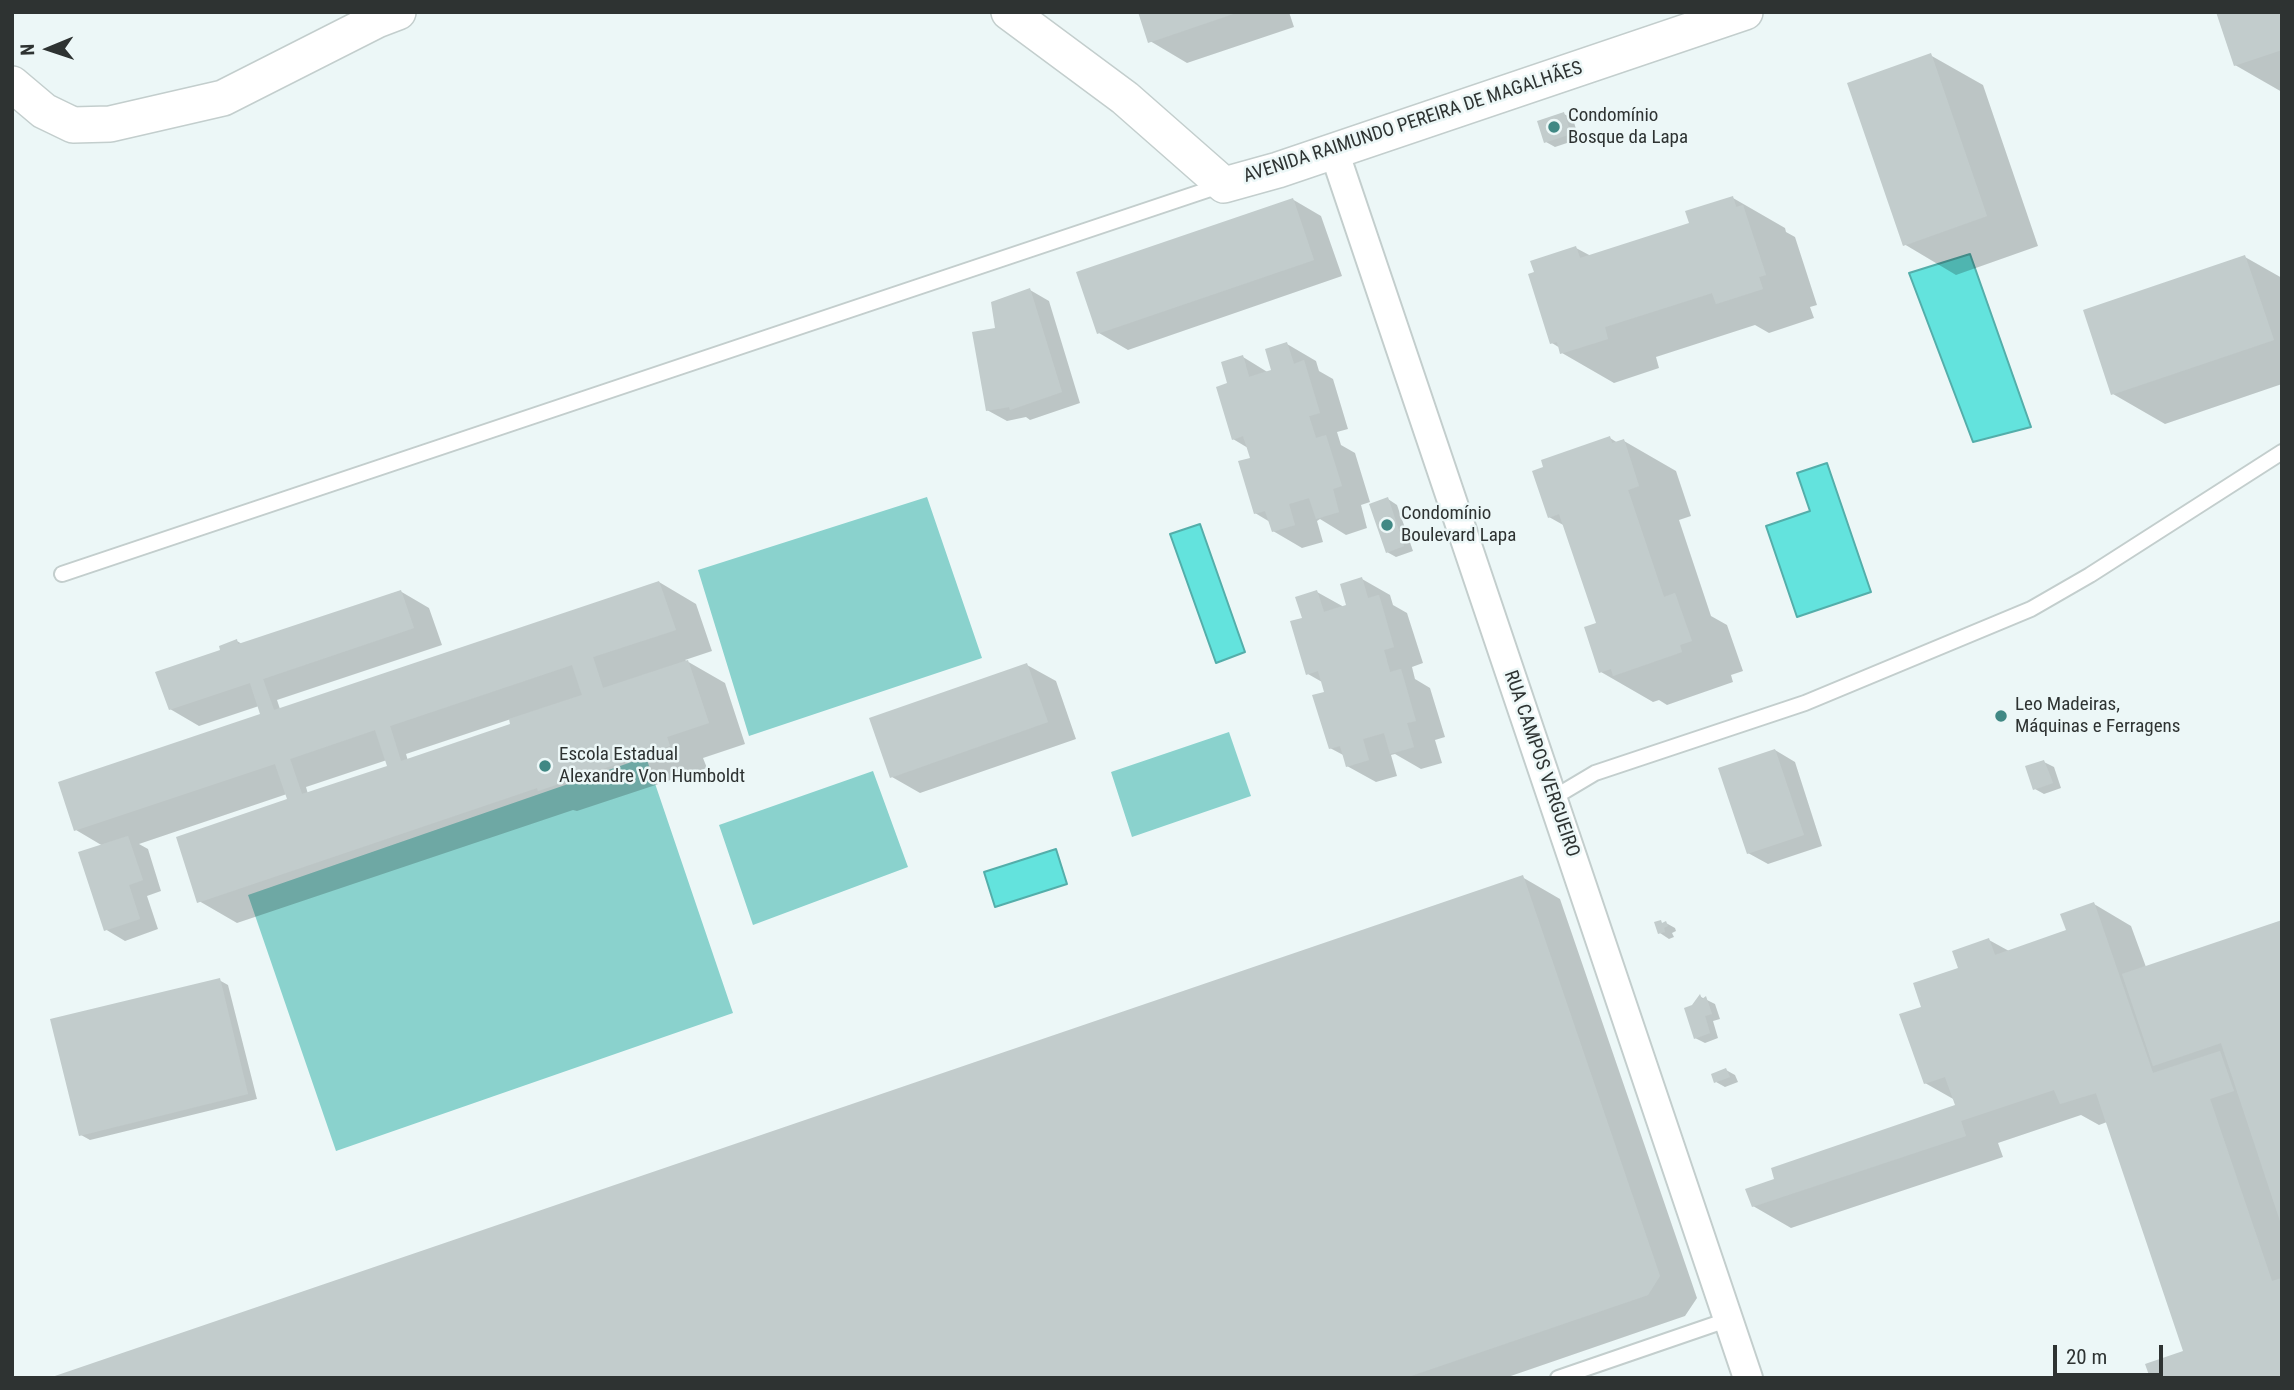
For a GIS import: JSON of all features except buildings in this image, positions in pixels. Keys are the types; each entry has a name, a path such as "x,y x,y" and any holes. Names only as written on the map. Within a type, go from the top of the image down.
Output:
{"street":[{"path":"12,84 44,111 73,125 110,124 223,98 398,12"},
{"name":"AVENIDA RAIMUNDO PEREIRA DE MAGALHÃES","path":"1009,12 1125,98 1224,185 1278,170 1745,12"},
{"name":"RUA CAMPOS VERGUEIRO","path":"1334,151 1748,1378"}],"lane":[{"path":"62,575 1224,185"},
{"path":"1553,798 1595,773 1805,703 2031,609 2090,575 2282,452"},
{"path":"1558,1378 1727,1320"}],"shaded area":[{"path":"1970,254 2031,427 1973,442 1909,273"},
{"path":"1827,463 1871,592 1797,617 1766,526 1810,511 1797,473"},
{"path":"927,497 982,658 749,736 698,570"},
{"path":"1200,524 1245,652 1216,663 1170,534"},
{"path":"1229,732 1251,796 1132,837 1111,772"},
{"path":"646,757 733,1013 336,1151 248,895"},
{"path":"873,771 908,867 753,925 719,825"},
{"path":"1056,849 1067,884 995,907 984,872"}],"place":[{"name":"Condomínio Bosque da Lapa","path":"1554,127"},
{"name":"Condomínio Boulevard Lapa","path":"1387,525"},
{"name":"Leo Madeiras, Máquinas e Ferragens","path":"2001,716"},
{"name":"Escola Estadual Alexandre Von Humboldt","path":"545,766"}]}
